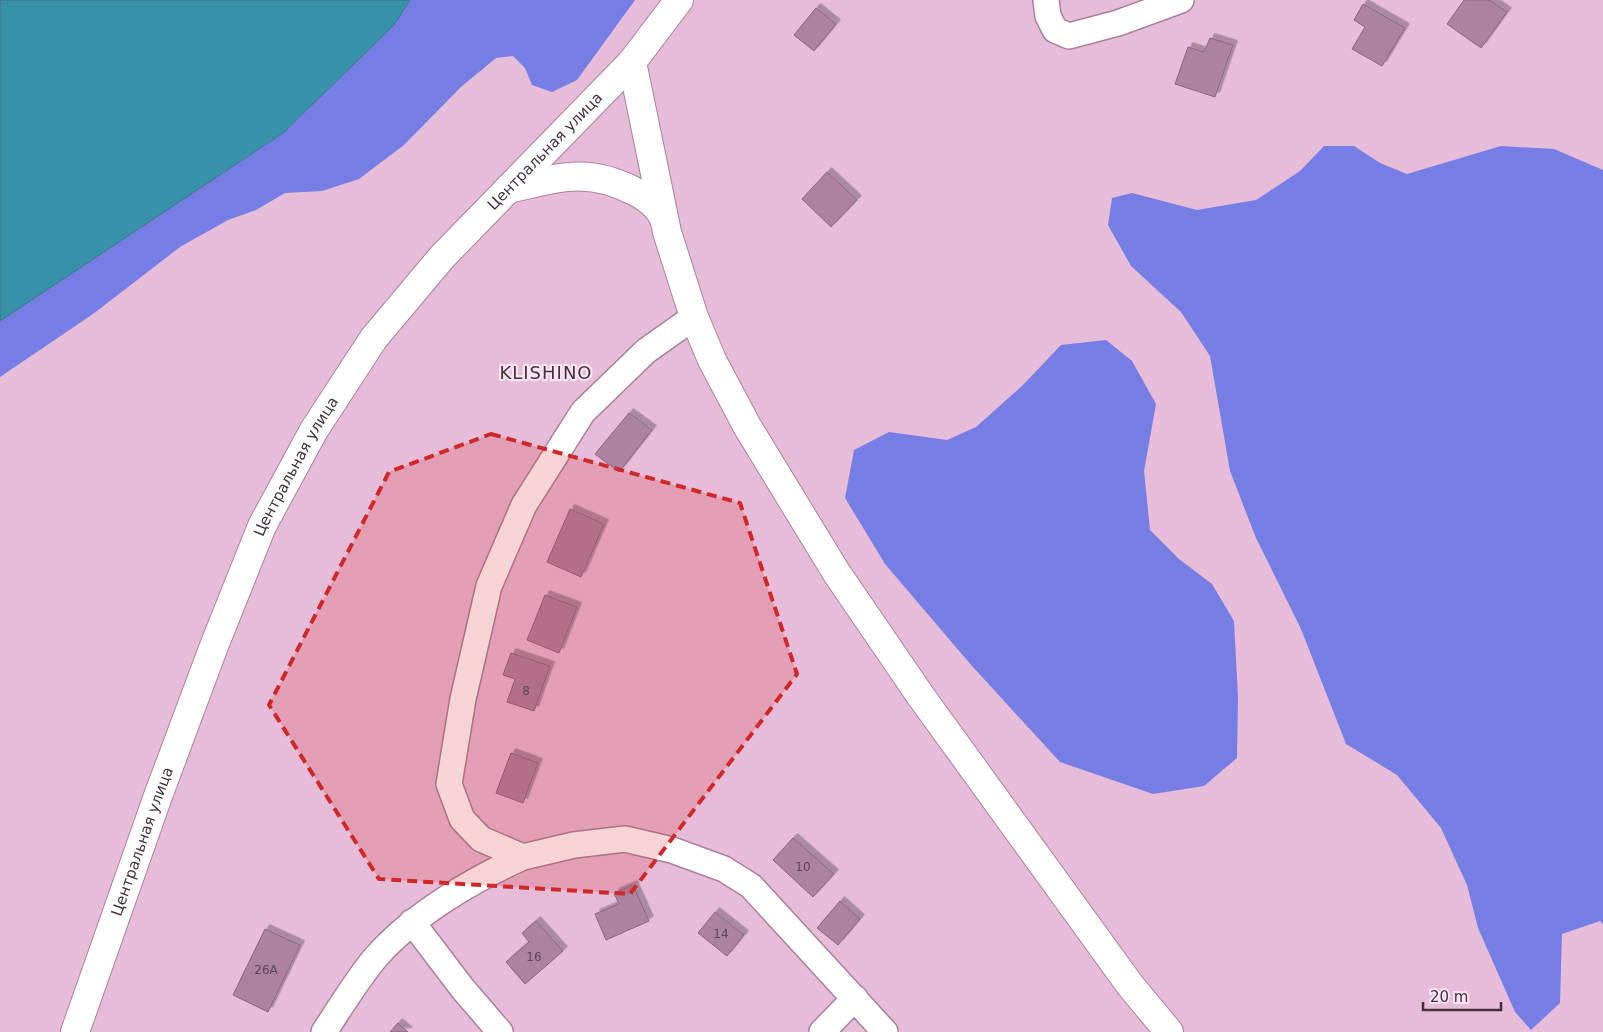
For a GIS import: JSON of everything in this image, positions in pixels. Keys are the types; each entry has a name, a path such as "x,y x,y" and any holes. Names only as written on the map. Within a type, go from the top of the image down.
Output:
{"main road":[{"name":"Центральная улица","path":"75,1032 161,787 214,646 262,526 314,430 374,338 442,257 632,62 679,0"},
{"path":"632,62 667,232"},
{"path":"508,190 564,177 589,176 618,183 642,196 662,212 694,318 712,360 747,426 836,572 920,695 1130,985 1169,1032"}],"street":[{"path":"1046,0 1048,16 1055,30 1069,36 1118,23 1181,0"},
{"path":"523,857 481,839 462,819 449,784 463,699 489,586 524,505 583,412 646,351 694,318"},
{"path":"324,1032 376,957 412,922 488,872 523,857 574,845 625,839 672,850 724,869 751,886 884,1032"},
{"path":"412,922 463,989 500,1032"},
{"path":"822,1032 855,998"}],"highlighted area":[{"path":"491,434 740,503 797,674 630,894 379,879 269,705 389,472"}],"shaded area":[{"path":"0,0 410,0 394,25 283,133 0,321"},
{"path":"410,0 635,0 577,80 552,92 532,85 525,68 513,56 496,58 461,87 404,145 359,179 322,191 285,193 256,210 228,220 180,247 93,314 0,377 0,321 283,133 394,25"},
{"path":"1324,146 1354,146 1380,163 1407,174 1501,146 1554,149 1603,170 1603,924 1600,921 1562,934 1560,1003 1531,1030 1515,1012 1478,928 1467,885 1441,828 1397,775 1346,744 1301,629 1256,538 1230,471 1210,356 1181,312 1131,266 1108,225 1112,198 1132,193 1197,210 1256,200 1300,171"},
{"path":"1106,340 1132,361 1156,404 1144,471 1150,530 1179,559 1212,584 1234,621 1238,697 1237,758 1204,786 1153,794 1060,762 972,666 885,564 845,498 854,450 889,432 947,440 976,427 1022,386 1061,345"}],"building":[{"path":"1464,0 1489,0 1507,12 1481,48 1447,24"},
{"path":"1363,4 1405,28 1382,66 1352,49 1365,27 1354,20"},
{"path":"816,8 836,24 814,51 794,35"},
{"path":"1210,38 1233,45 1215,97 1175,84 1188,47 1204,52"},
{"path":"827,172 857,200 831,227 802,199"},
{"path":"629,413 652,430 619,472 595,454"},
{"path":"570,509 604,524 581,577 547,562"},
{"path":"545,595 577,607 559,653 527,640"},
{"path":"511,653 550,666 534,711 507,702 515,679 503,675"},
{"path":"511,753 538,763 523,803 496,793"},
{"path":"793,838 834,874 813,897 773,860"},
{"path":"633,885 649,921 606,940 595,914 619,904 614,893"},
{"path":"840,901 860,919 838,945 817,928"},
{"path":"715,912 744,935 727,956 698,933"},
{"path":"536,921 563,951 525,984 506,962 529,942 522,933"},
{"path":"265,929 300,945 268,1012 233,995"},
{"path":"398,1023 408,1032 390,1032"}],"district":[{"name":"KLISHINO","path":"546,372"}]}
